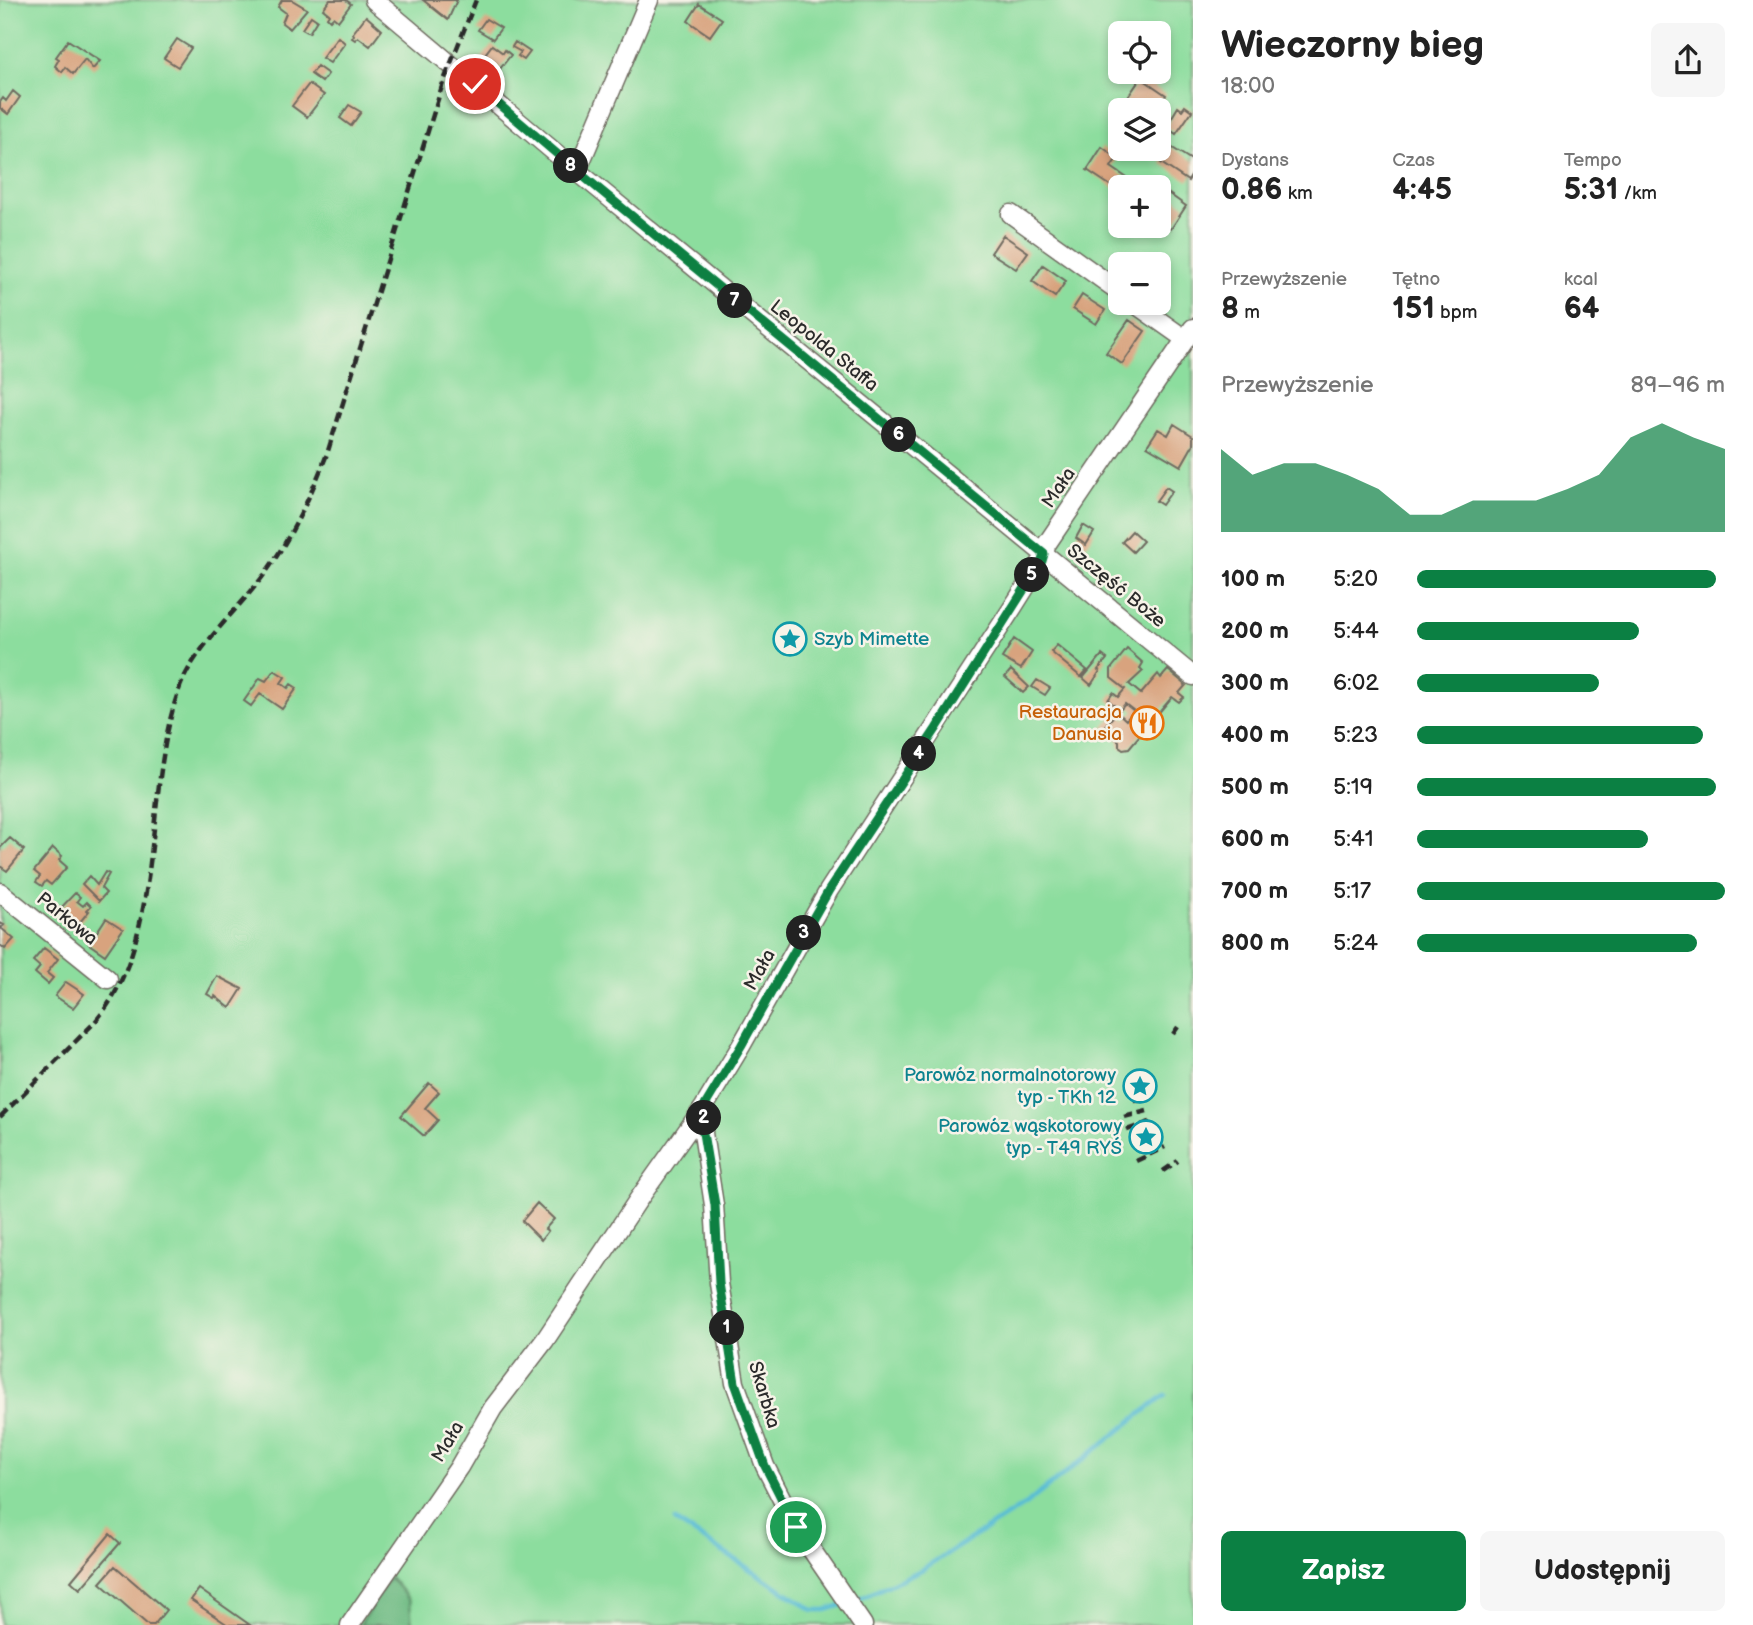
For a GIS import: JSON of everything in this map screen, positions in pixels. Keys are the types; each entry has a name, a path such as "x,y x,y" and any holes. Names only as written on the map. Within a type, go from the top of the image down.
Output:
{"street":[{"name":"Leopolda Staffa","path":"374,0 577,171 1044,554"},
{"path":"577,171 649,0"},
{"path":"1011,214 1108,283"},
{"path":"1158,315 1191,331"},
{"name":"Mała","path":"350,1625 458,1467 493,1408 545,1340 704,1107 829,890 1042,561 1046,545 1191,331"},
{"name":"Szczęść Boże","path":"1044,554 1193,677"},
{"name":"Parkowa","path":"0,892 108,979"},
{"name":"Skarbka","path":"704,1107 703,1133 715,1205 719,1283 735,1383 765,1466 796,1527 863,1625"}],"green space":[{"path":"0,0 1193,0 1193,1625 0,1625"},
{"path":"390,1577 410,1601 412,1625 360,1625"}],"building":[{"path":"282,0 292,0 307,9 290,29 282,23 286,13 278,7"},
{"path":"330,0 346,0 351,4 338,21 333,17 330,20 327,17 329,14 323,9"},
{"path":"423,0 457,0 448,20"},
{"path":"699,4 722,19 710,36 688,21"},
{"path":"311,16 317,20 309,33 302,29"},
{"path":"366,16 382,30 370,46 358,37 355,40 352,38"},
{"path":"486,19 501,28 493,39 478,30"},
{"path":"338,37 345,43 330,63 322,58"},
{"path":"177,39 191,48 178,67 164,58"},
{"path":"68,40 100,61 93,69 85,59 73,74 65,67 62,72 55,66 59,59 56,57"},
{"path":"515,42 530,52 524,60 518,56 521,52 512,47"},
{"path":"492,45 511,55 495,75 479,62"},
{"path":"317,66 328,74 322,82 311,74"},
{"path":"309,84 324,95 307,117 292,106"},
{"path":"1137,84 1150,84 1166,95 1164,98 1127,98"},
{"path":"13,91 20,97 8,114 0,108 0,102 3,98 6,101"},
{"path":"349,105 361,112 351,126 340,118"},
{"path":"1185,106 1192,111 1176,134 1171,130 1171,119 1178,107 1182,110"},
{"path":"1102,147 1108,151 1108,161 1115,161 1111,167 1123,175 1108,175 1108,184 1087,170"},
{"path":"1171,147 1193,161 1193,173 1188,181 1161,163 1171,161"},
{"path":"1171,195 1186,206 1171,229"},
{"path":"1003,235 1028,252 1016,269 991,253"},
{"path":"1043,265 1066,281 1055,297 1032,281"},
{"path":"1082,295 1105,310 1096,324 1073,309"},
{"path":"1129,320 1145,331 1122,364 1106,353"},
{"path":"1174,424 1193,436 1193,445 1181,466 1147,446 1158,429 1168,435"},
{"path":"1166,487 1172,491 1162,505 1156,501"},
{"path":"1083,525 1094,532 1086,545 1076,538"},
{"path":"1132,531 1143,541 1133,552 1122,542"},
{"path":"1014,639 1032,652 1021,669 1002,658"},
{"path":"1057,645 1087,670 1081,677 1051,652"},
{"path":"1127,649 1143,663 1140,668 1143,671 1129,684 1141,694 1158,674 1161,678 1168,670 1186,685 1179,693 1184,697 1179,702 1172,697 1129,748 1123,749 1119,746 1119,741 1103,728 1117,712 1126,720 1134,711 1125,704 1120,710 1108,700 1113,693 1118,697 1125,689 1111,678 1111,669"},
{"path":"1102,655 1107,659 1091,685 1083,678"},
{"path":"274,670 285,677 281,683 288,688 291,684 297,688 282,709 260,694 251,706 244,701 260,678 266,681"},
{"path":"1011,670 1029,687 1023,693 1005,677"},
{"path":"1037,680 1050,688 1045,695 1032,687"},
{"path":"10,838 24,850 7,871 0,866 0,848"},
{"path":"53,848 62,856 59,860 67,867 51,885 46,881 42,886 36,882 40,876 34,871"},
{"path":"105,872 109,874 101,888 106,893 99,901 82,884 89,876 97,885"},
{"path":"75,893 80,897 77,901 83,906 87,902 91,906 75,928 57,912"},
{"path":"106,918 123,929 105,955 89,944"},
{"path":"0,923 4,925 1,928 14,939 5,949 0,945"},
{"path":"44,948 58,959 47,973 53,978 48,984 35,973 40,967 33,961"},
{"path":"217,976 242,989 230,1008 215,996 214,998 207,994"},
{"path":"66,982 84,994 73,1008 55,996"},
{"path":"429,1083 439,1092 425,1108 438,1120 424,1136 401,1116"},
{"path":"537,1203 554,1219 545,1229 548,1231 541,1240 522,1221"},
{"path":"110,1534 120,1543 80,1589 71,1581"},
{"path":"115,1566 166,1610 154,1625 148,1625 100,1583"},
{"path":"199,1589 250,1625 228,1625 191,1600"}],"waterway":[{"path":"859,1599 921,1570 1026,1504 1165,1395"},
{"path":"675,1521 813,1610 826,1610 842,1605"}],"railway":[{"path":"0,1117 93,1024 116,990 132,951 143,908 168,727 180,687 197,657 275,558 293,530 314,485 327,454 443,83 476,0"},
{"path":"1173,1034 1178,1027"},
{"path":"1139,1072 1152,1073"},
{"path":"1126,1086 1147,1086"},
{"path":"1134,1101 1145,1100"},
{"path":"1124,1117 1147,1111"},
{"path":"1127,1130 1150,1122"},
{"path":"1139,1140 1154,1133"},
{"path":"1136,1161 1165,1147"},
{"path":"1163,1171 1178,1161"}],"place":[{"name":"Szyb Mimette","path":"790,639"},
{"name":"Restauracja Danusia","path":"1147,723"},
{"name":"Parowóz normalnotorowy typ - TKh 12","path":"1140,1086"},
{"name":"Parowóz wąskotorowy typ - T49 RYŚ","path":"1146,1137"}],"route":[{"path":"475,84 577,171 1044,554 962,688 853,850 704,1107 703,1133 715,1205 719,1283 735,1383 765,1466 796,1527"}]}
